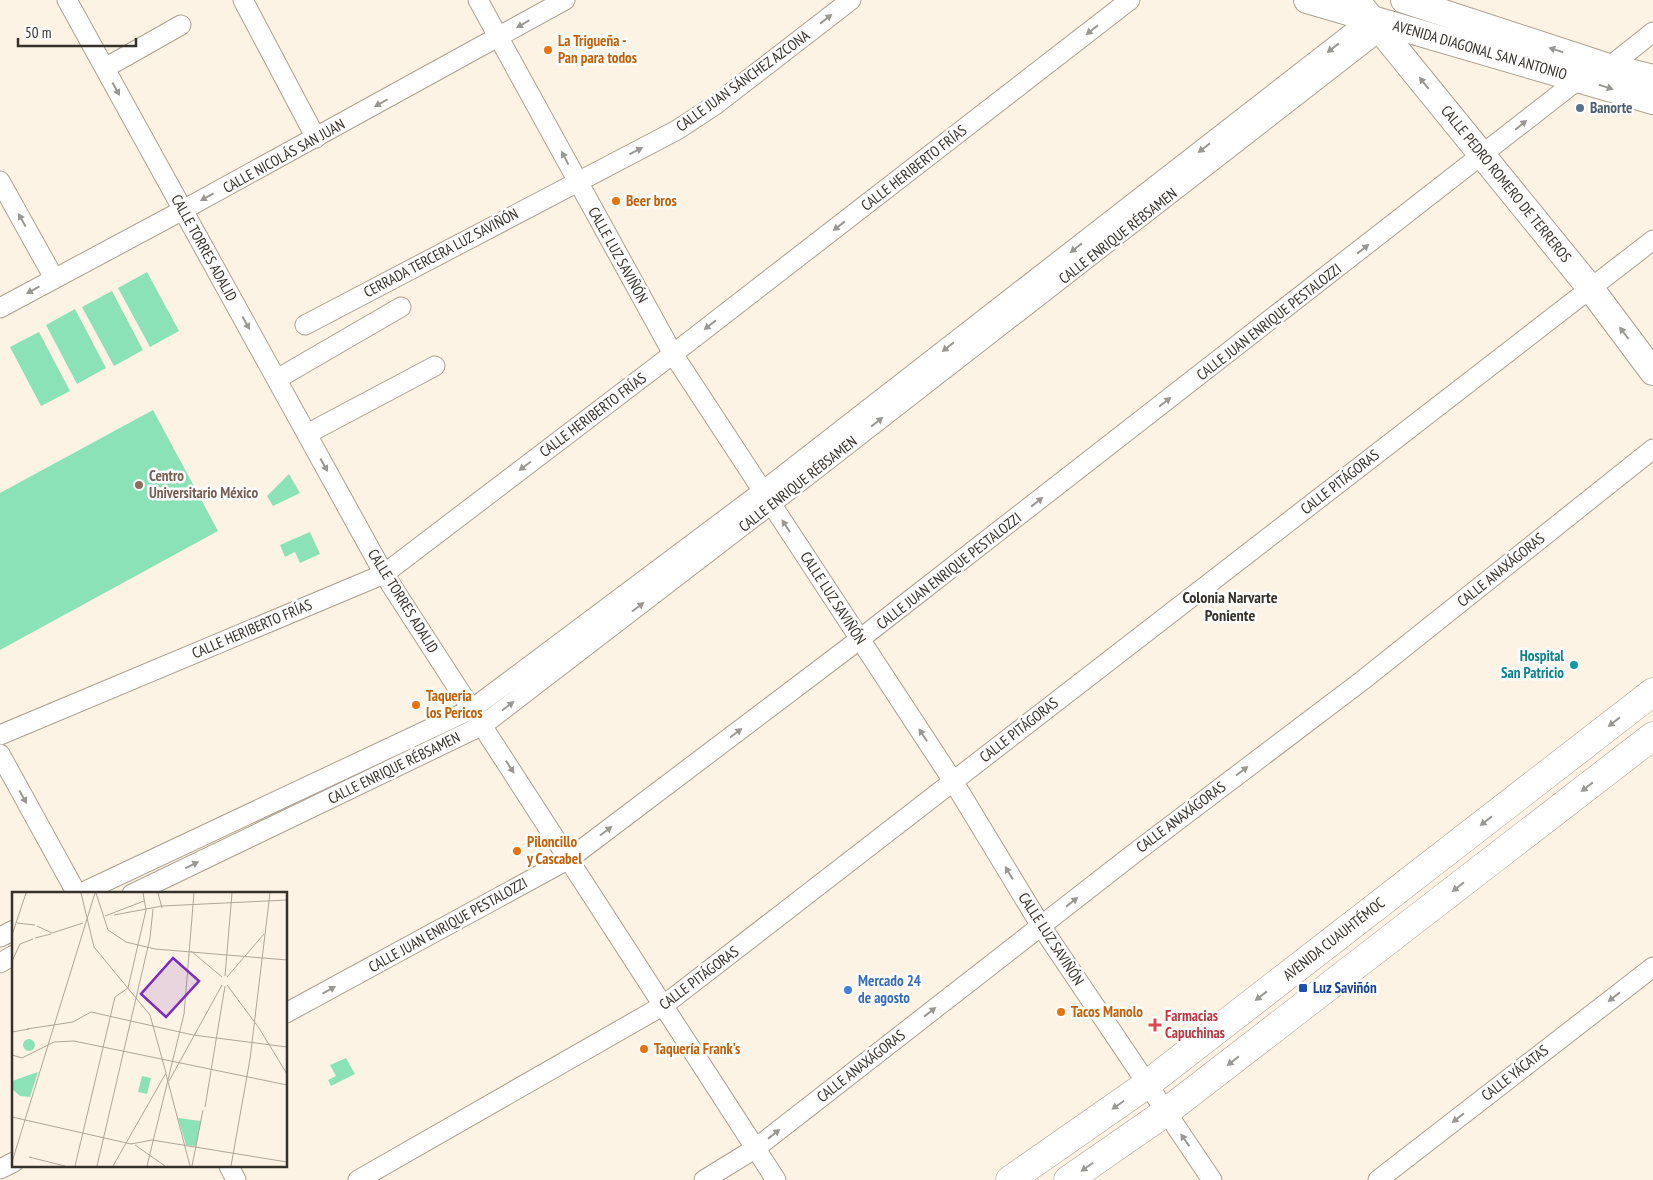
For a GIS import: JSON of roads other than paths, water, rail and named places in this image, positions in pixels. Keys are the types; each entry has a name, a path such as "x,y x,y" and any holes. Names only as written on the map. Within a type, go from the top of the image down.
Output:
{"main road":[{"name":"AVENIDA CUAUHTÉMOC","path":"1010,1180 1146,1085 1653,692"},
{"path":"1068,1180 1166,1112 1653,736"}],"street":[{"name":"CALLE TORRES ADALID","path":"67,0 384,574 776,1180"},
{"path":"243,0 316,138"},
{"name":"CALLE LUZ SAVIÑÓN","path":"478,0 673,354 953,781 1041,926 1146,1085 1212,1180"},
{"name":"CALLE NICOLÁS SAN JUAN","path":"0,308 316,138 565,0"},
{"name":"CALLE JUAN SÁNCHEZ AZCONA","path":"577,181 692,120 851,0"},
{"name":"CALLE HERIBERTO FRÍAS","path":"0,735 384,574 673,354 1130,0"},
{"name":"AVENIDA DIAGONAL SAN ANTONIO","path":"1307,0 1653,101"},
{"name":"AVENIDA DIAGONAL SAN ANTONIO","path":"1411,1 1609,67 1653,78"},
{"name":"CALLE ENRIQUE RÉBSAMEN","path":"136,892 483,725 1374,18 1411,1"},
{"name":"CALLE PEDRO ROMERO DE TERREROS","path":"1374,18 1591,289 1653,372"},
{"path":"105,68 181,25"},
{"path":"1609,67 1653,32"},
{"name":"CALLE JUAN ENRIQUE PESTALOZZI","path":"288,1012 569,859 860,640 1483,156 1579,79"},
{"path":"0,181 54,278"},
{"name":"CERRADA TERCERA LUZ SAVIÑÓN","path":"305,325 577,181"},
{"name":"CALLE PITÁGORAS","path":"358,1180 664,1005 1653,240"},
{"path":"277,379 401,307"},
{"path":"307,434 434,366"},
{"name":"CALLE ANAXÁGORAS","path":"704,1180 756,1148 1041,926 1363,680 1653,449"},
{"name":"CALLE ENRIQUE RÉBSAMEN","path":"82,892 472,709 767,498"},
{"path":"0,754 77,892"},
{"path":"276,801 286,820"},
{"path":"160,855 170,876"},
{"path":"0,937 12,931"},
{"path":"0,963 12,956"},
{"name":"CALLE YÁCATAS","path":"1378,1180 1653,967"},
{"path":"0,1169 12,1163"},
{"path":"230,1168 236,1180"}],"place":[{"name":"La Trigueña - Pan para todos","path":"548,50"},
{"name":"Banorte","path":"1580,108"},
{"name":"Beer bros","path":"616,201"},
{"name":"Centro Universitario México","path":"139,485"},
{"name":"Hospital San Patricio","path":"1574,665"},
{"name":"Taqueria los Pericos","path":"416,705"},
{"name":"Piloncillo y Cascabel","path":"517,851"},
{"name":"Luz Saviñón","path":"1303,988"},
{"name":"Mercado 24 de agosto","path":"848,990"},
{"name":"Tacos Manolo","path":"1061,1012"},
{"name":"Farmacias Capuchinas","path":"1155,1025"},
{"name":"Taquería Frank's","path":"644,1049"}],"district":[{"name":"Colonia Narvarte Poniente","path":"1230,606"}]}
